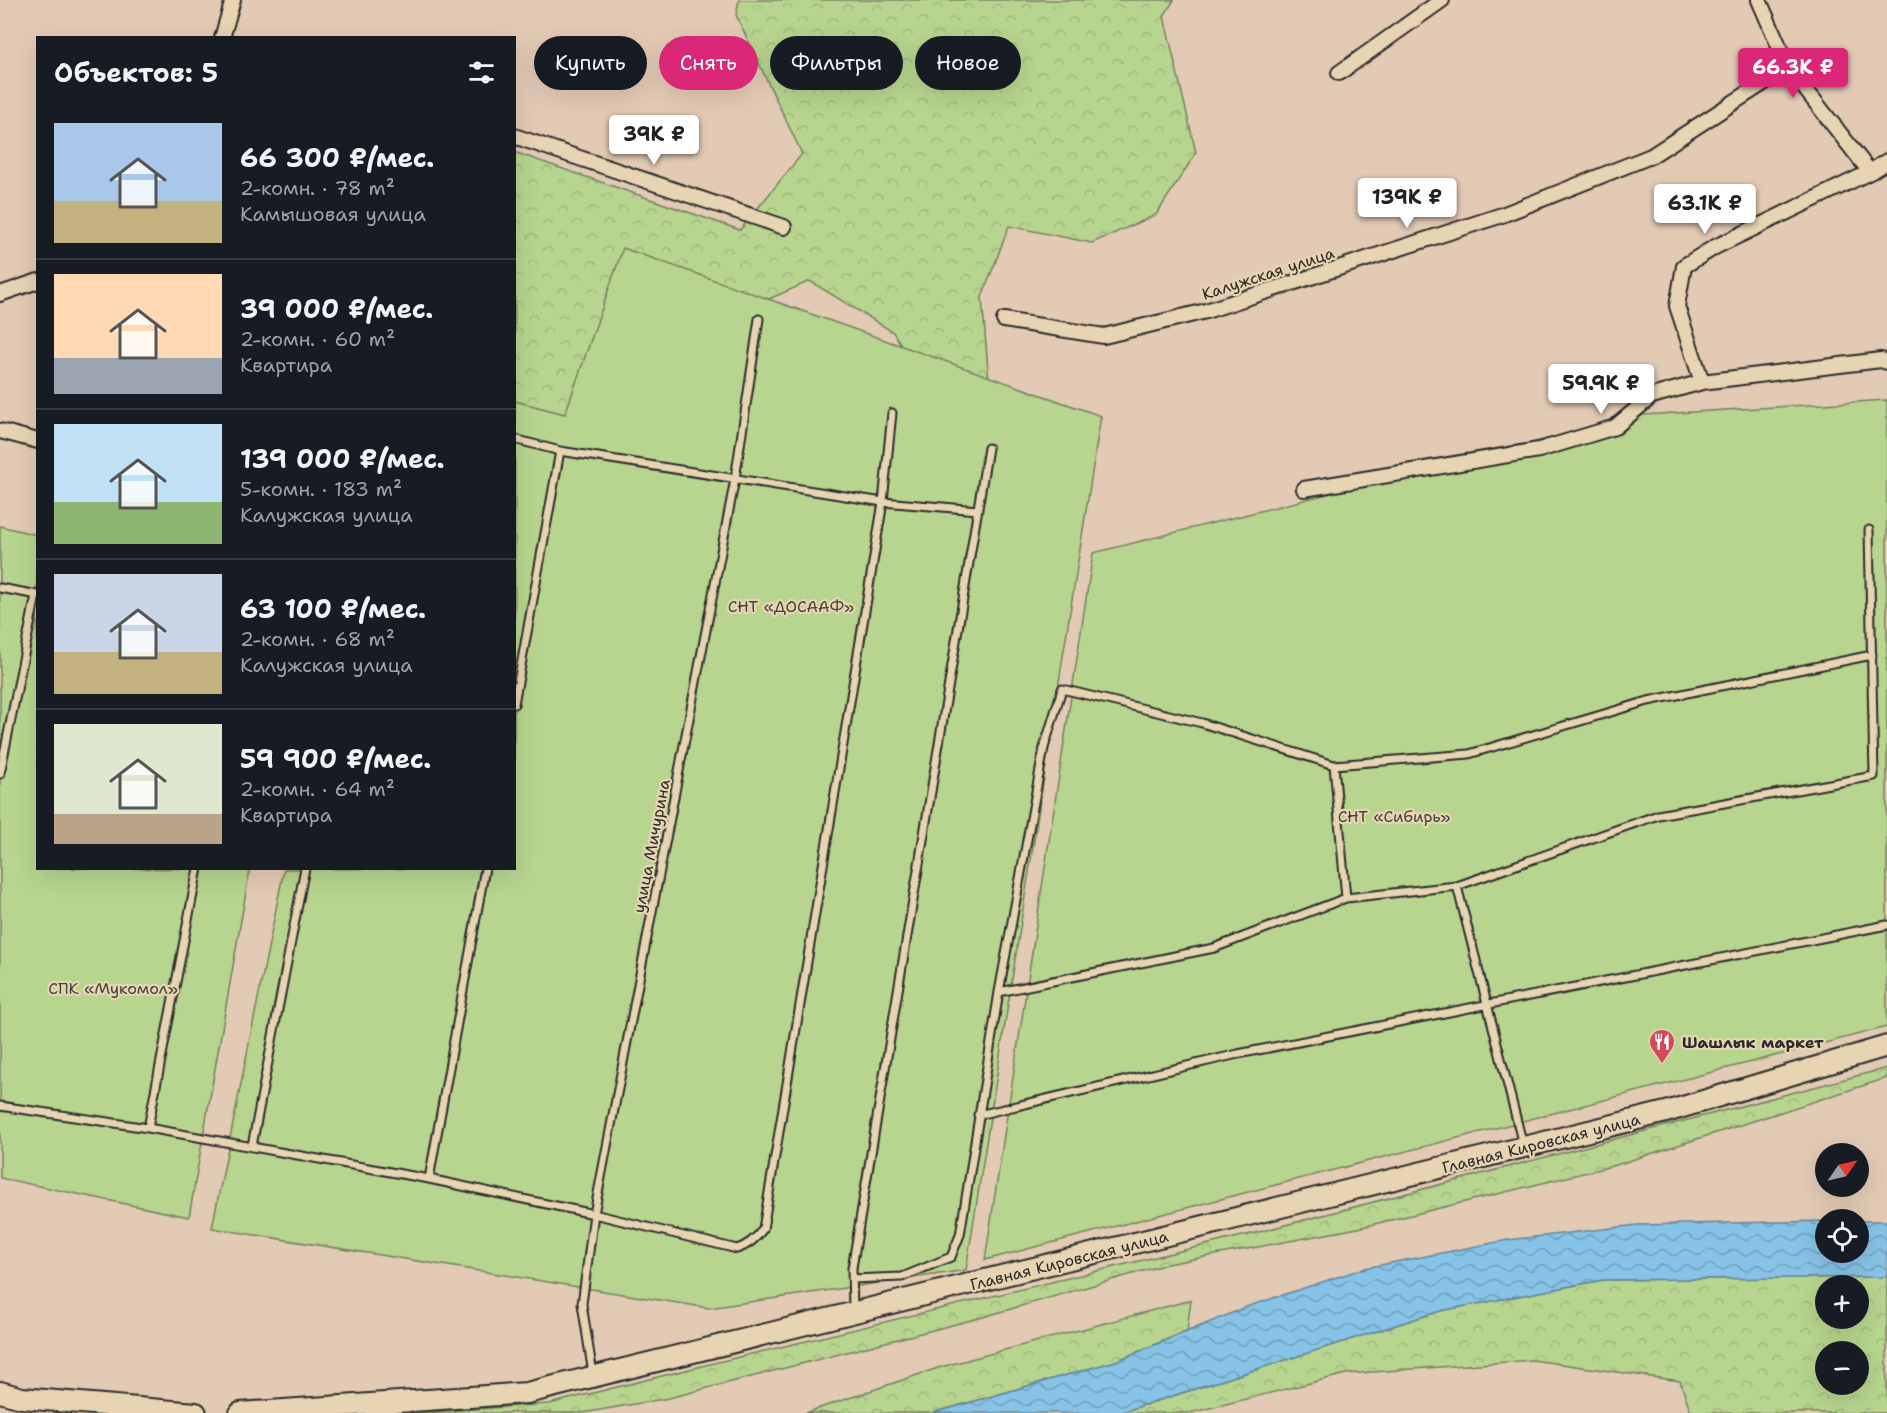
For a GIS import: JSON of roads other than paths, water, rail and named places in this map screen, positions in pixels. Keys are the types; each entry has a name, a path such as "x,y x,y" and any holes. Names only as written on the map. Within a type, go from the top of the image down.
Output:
{"main road":[{"name":"Главная Кировская улица","path":"240,1413 527,1393 1666,1112 1887,1046"},
{"path":"0,1392 22,1398 196,1413"}],"street":[{"path":"223,36 233,0"},
{"path":"1340,74 1442,0"},
{"path":"1759,0 1788,67 1870,172"},
{"name":"Калужская улица","path":"1004,320 1104,336 1206,310 1502,215 1651,156 1788,67"},
{"path":"516,136 784,227"},
{"path":"1702,382 1677,306 1684,266 1715,247 1870,172 1887,161"},
{"path":"0,294 36,282"},
{"path":"1304,489 1539,450 1615,427 1652,396 1702,382 1881,360 1887,362"},
{"path":"0,431 36,440"}],"lane":[{"name":"улица Мичурина","path":"594,1377 582,1305 594,1214 735,479 759,319"},
{"path":"0,1106 148,1128 429,1179 594,1214 737,1249 747,1246 763,1229 883,502 892,413"},
{"path":"516,440 560,451 883,502 978,510"},
{"path":"853,1313 852,1268 988,448"},
{"path":"516,693 560,451"},
{"path":"999,992 1214,948 1346,898 1457,886 1658,815 1874,776 1869,530"},
{"path":"0,588 36,595"},
{"path":"0,774 36,600"},
{"path":"852,1279 902,1277 951,1257 960,1234 999,992 1044,748 1062,689 1202,723 1334,765 1469,754 1648,702 1872,656"},
{"path":"1334,765 1346,898"},
{"path":"148,1128 198,870"},
{"path":"252,1146 305,870"},
{"path":"429,1179 485,870"},
{"path":"1457,886 1523,1148"},
{"path":"978,1115 1238,1054 1887,925"}],"water":[{"path":"1815,1221 1815,1263 1869,1263 1869,1221 1887,1221 1887,1277 1815,1275 1815,1278 1603,1280 1440,1311 1119,1413 933,1413 1116,1361 1249,1306 1365,1268 1508,1240 1638,1225"}],"place":[{"name":"Шашлык маркет","path":"1662,1065"}],"park label":[{"name":"СНТ «ДОСААФ»","path":"791,606"},
{"name":"СНТ «Сибирь»","path":"1394,816"},
{"name":"СПК «Мукомол»","path":"113,988"}]}
